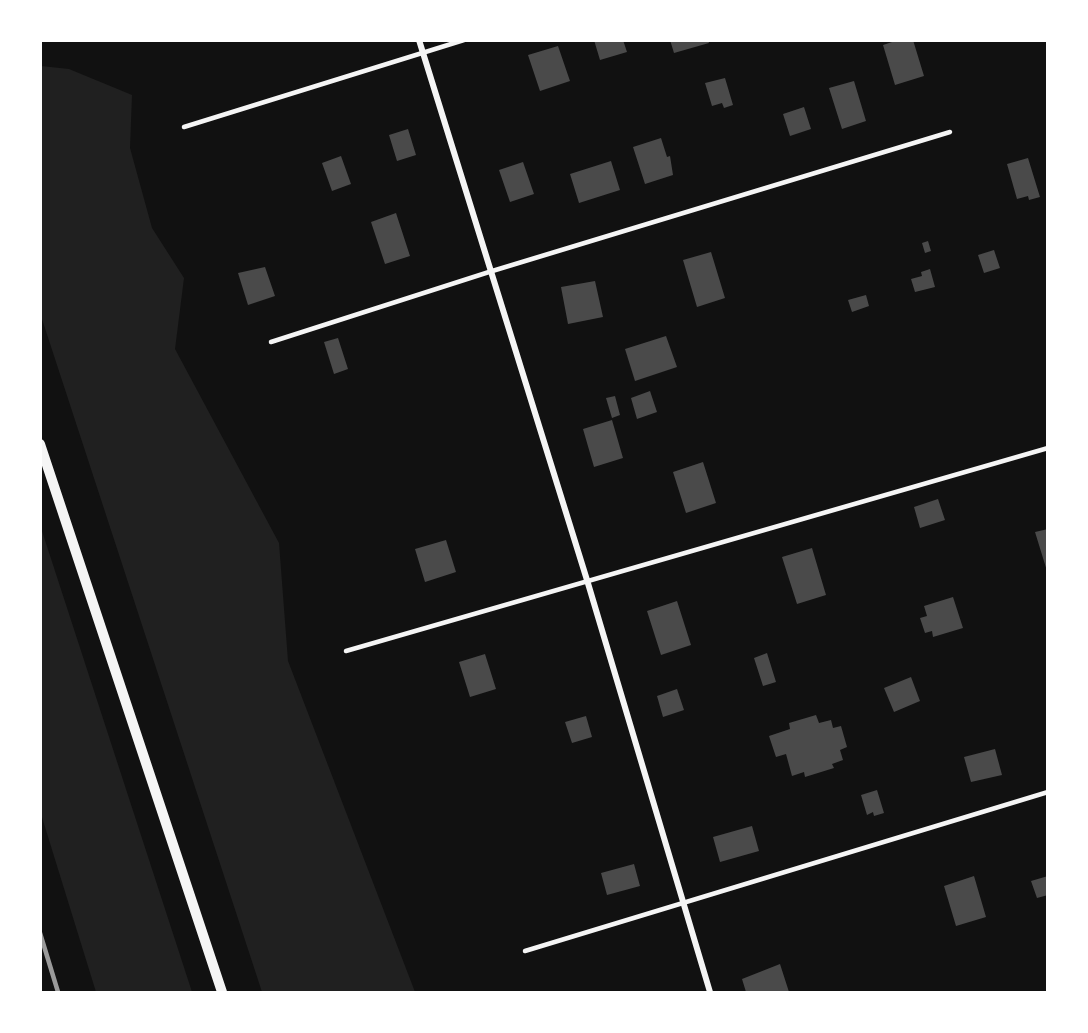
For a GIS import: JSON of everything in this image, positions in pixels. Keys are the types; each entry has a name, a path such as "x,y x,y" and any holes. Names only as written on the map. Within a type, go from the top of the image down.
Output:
{"street":[{"path":"419,40 489,272 587,580 710,993"},
{"path":"40,444 222,993"}],"lane":[{"path":"184,127 464,40"},
{"path":"271,342 489,272 950,132"},
{"path":"346,651 1047,448"},
{"path":"525,951 1047,792"}],"shaded area":[{"path":"41,66 69,69 132,95 130,148 152,228 184,278 175,349 279,543 288,661 415,992 262,992 41,316"},
{"path":"40,528 192,992 96,992 41,814"}],"building":[{"path":"594,40 623,40 627,52 600,60"},
{"path":"670,40 708,40 709,43 674,53"},
{"path":"898,40 913,40 924,76 895,85 883,45"},
{"path":"558,46 570,81 540,91 528,55"},
{"path":"725,78 733,105 724,108 722,103 712,106 705,83"},
{"path":"854,81 866,121 842,129 829,88"},
{"path":"804,107 811,129 790,136 783,114"},
{"path":"408,129 416,155 397,161 389,135"},
{"path":"661,138 667,157 670,156 673,175 645,184 633,147"},
{"path":"341,156 351,184 332,191 322,163"},
{"path":"1028,158 1040,197 1029,200 1028,196 1017,199 1007,164"},
{"path":"611,161 620,190 579,203 570,174"},
{"path":"523,162 534,194 510,202 499,170"},
{"path":"396,213 410,256 385,264 371,222"},
{"path":"928,241 931,251 925,253 922,243"},
{"path":"994,250 1000,268 984,273 978,255"},
{"path":"711,252 725,298 697,307 683,260"},
{"path":"265,267 275,296 248,305 238,273"},
{"path":"930,269 935,287 915,292 911,279 922,276 921,272"},
{"path":"595,281 603,317 568,324 561,287"},
{"path":"866,295 869,306 852,312 848,300"},
{"path":"666,336 677,367 635,381 625,349"},
{"path":"338,338 348,369 334,374 324,342"},
{"path":"650,391 657,412 637,419 631,398"},
{"path":"615,396 620,415 612,418 606,398"},
{"path":"612,420 623,458 594,467 583,429"},
{"path":"703,462 716,503 686,513 673,472"},
{"path":"938,499 945,520 920,528 914,507"},
{"path":"1048,529 1048,571 1047,571 1035,532"},
{"path":"446,540 456,572 425,582 415,549"},
{"path":"812,548 826,595 797,604 782,557"},
{"path":"953,597 963,628 933,637 932,631 925,633 920,618 927,616 924,606"},
{"path":"677,601 691,645 661,655 647,611"},
{"path":"767,653 776,682 763,686 754,658"},
{"path":"485,654 496,689 470,697 459,662"},
{"path":"911,677 920,701 894,712 884,688"},
{"path":"677,689 684,710 663,717 657,696"},
{"path":"816,715 819,723 831,720 833,728 841,726 847,747 840,750 843,760 832,764 834,768 805,777 804,772 792,776 786,754 776,757 769,736 790,729 789,723"},
{"path":"586,716 592,737 572,743 565,722"},
{"path":"995,749 1002,775 971,782 964,757"},
{"path":"877,790 884,813 874,816 873,812 867,815 861,795"},
{"path":"752,826 759,851 720,862 713,837"},
{"path":"634,864 640,886 607,895 601,873"},
{"path":"974,876 986,917 956,926 944,886"},
{"path":"1048,876 1048,895 1037,898 1031,881"},
{"path":"780,964 789,992 746,992 742,979"}],"railway":[{"path":"40,933 58,992"}]}
